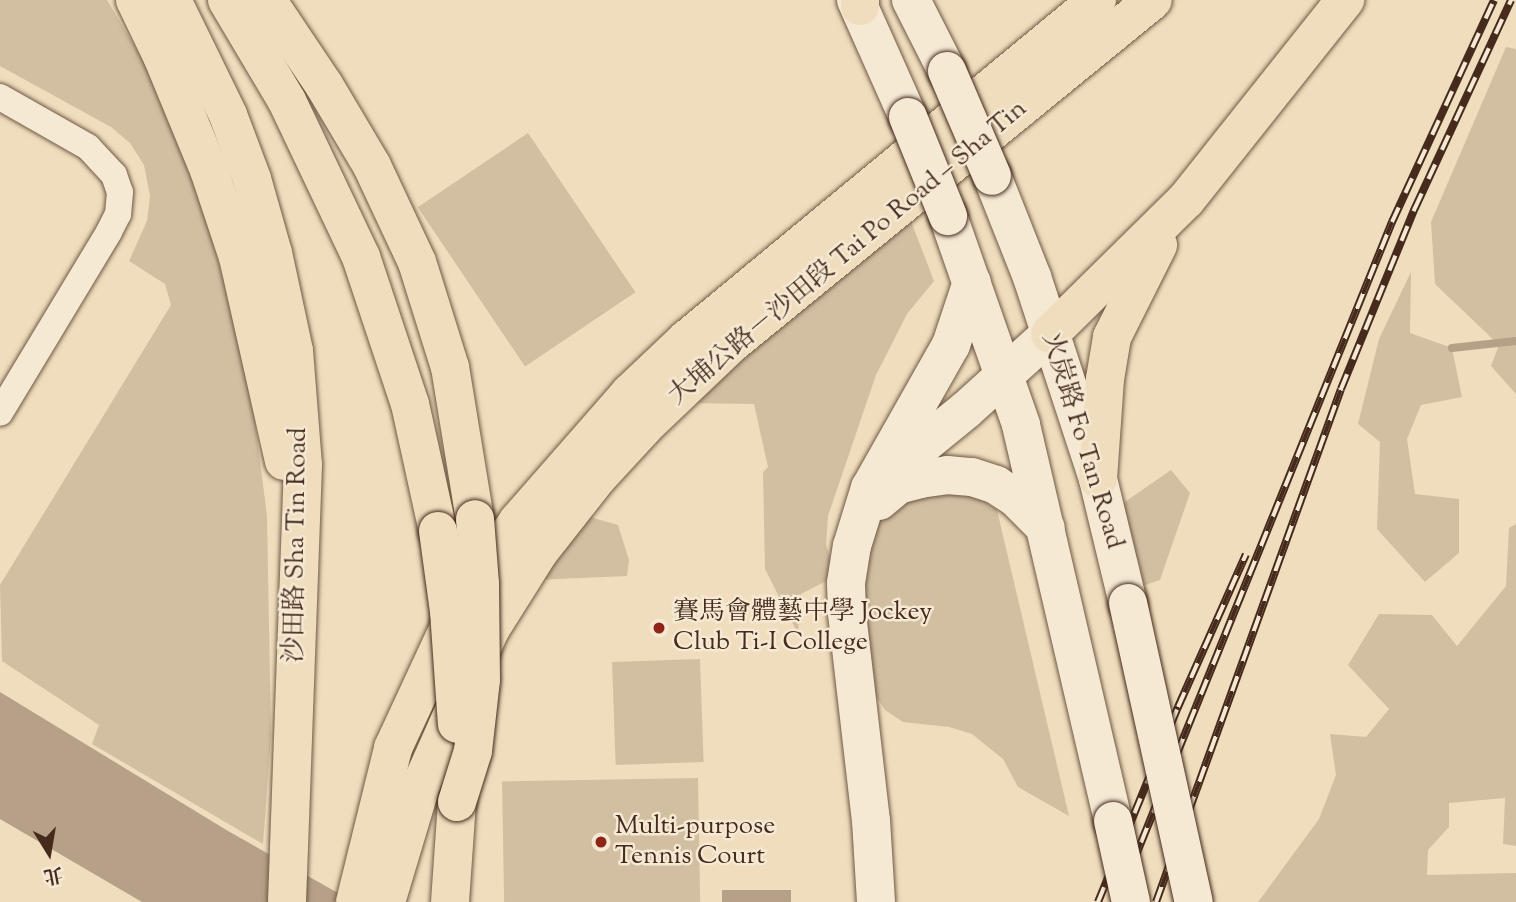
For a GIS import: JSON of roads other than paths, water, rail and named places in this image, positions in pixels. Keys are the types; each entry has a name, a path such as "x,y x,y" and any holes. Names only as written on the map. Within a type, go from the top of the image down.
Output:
{"highway":[{"path":"135,0 162,56 209,170 238,257 258,358 300,524"},
{"name":"沙田路 Sha Tin Road","path":"172,0 241,148 273,253 296,373 303,465 287,902"},
{"path":"227,0 288,101 342,210 361,257 410,404 438,531 449,611 457,708 457,802 450,902"},
{"path":"267,0 324,85 372,166 417,262 450,367 475,519 480,584 481,680 473,751 457,802"},
{"name":"大埔公路－沙田段 Tai Po Road – Sha Tin","path":"366,900 398,737 458,608 518,521 629,393 687,339 1097,0"},
{"name":"大埔公路－沙田段 Tai Po Road – Sha Tin","path":"366,900 490,630 538,552 598,477 645,426 731,344 1153,0"},
{"path":"1051,334 1174,213 1345,0"},
{"path":"1098,480 1105,379 1112,337 1174,213"}],"main road":[{"name":"火炭路 Fo Tan Road","path":"911,0 947,71 992,176 1051,334 1098,480 1194,902"},
{"name":"火炭路 Fo Tan Road","path":"858,2 948,216 1021,425 1131,902"},
{"path":"876,902 871,821 846,583 866,502 951,345 972,282"},
{"path":"866,502 1051,334"},
{"path":"866,502 898,485 947,475 972,477 996,485 1016,498 1046,528"}],"street":[{"path":"0,97 88,147 114,175 120,192 118,214 109,232 0,413"}],"waterway":[{"path":"1452,348 1516,341"}],"railway":[{"path":"1117,902 1392,222 1494,0"},
{"path":"1156,902 1341,389 1415,208 1511,0"},
{"path":"1098,902 1178,707 1246,554"}],"place":[{"name":"賽馬會體藝中學 Jockey Club Ti-I College","path":"659,628"},
{"name":"Multi-purpose Tennis Court","path":"601,842"}]}
